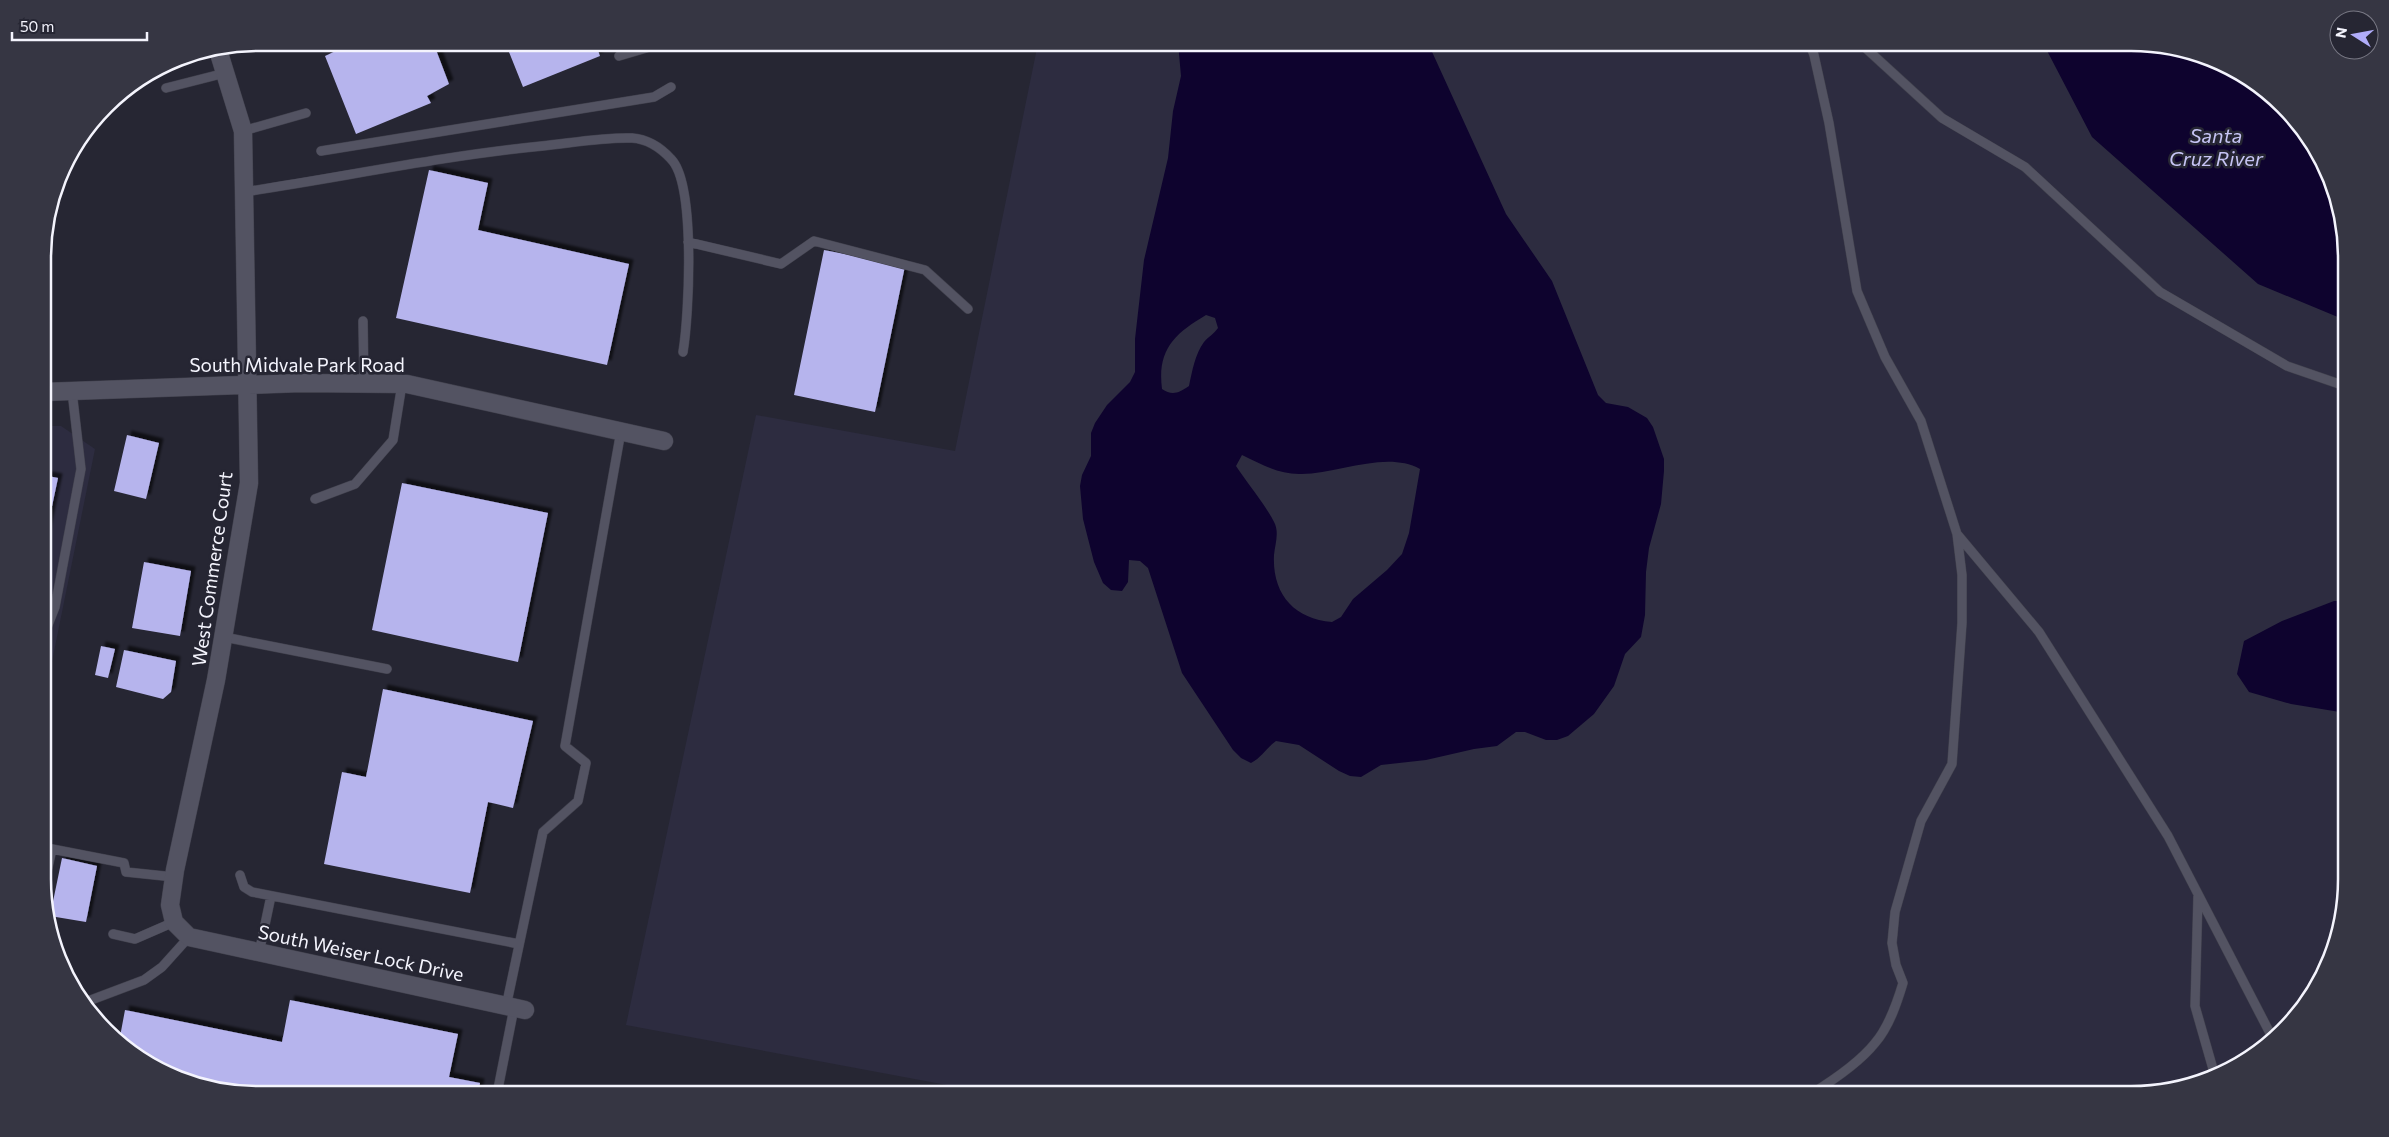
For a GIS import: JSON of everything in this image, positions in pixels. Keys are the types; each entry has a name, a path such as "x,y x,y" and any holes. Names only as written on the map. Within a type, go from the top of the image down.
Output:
{"street":[{"name":"West Commerce Court","path":"174,922 170,905 174,877 224,637 249,483 243,131 219,55"},
{"name":"South Midvale Park Road","path":"51,392 246,385 402,384 664,441"},
{"path":"174,922 188,937"},
{"name":"South Weiser Lock Drive","path":"188,937 515,1008"}],"lane":[{"path":"619,56 636,51"},
{"path":"1812,51 1829,123 1857,291 1886,358 1921,421 1957,534 1962,575 1962,623 1952,764 1921,821 1895,912 1892,943 1896,966 1903,983 1897,1004 1875,1043 1824,1086"},
{"path":"1870,51 1942,118 2025,167 2160,292 2287,366 2338,384"},
{"path":"166,88 225,73"},
{"path":"321,151 654,96 671,87"},
{"path":"243,131 306,113"},
{"path":"244,192 500,150 631,138 643,140 658,147 673,160 681,178 688,242 687,329 683,352"},
{"path":"688,242 781,264 814,241 925,270 968,309"},
{"path":"363,321 364,384"},
{"path":"316,499 355,484 393,440 402,384"},
{"path":"51,618 55,608 82,469 72,391"},
{"path":"499,1086 515,1008 519,944 543,832 578,801 586,763 565,746 621,431"},
{"path":"1957,534 2039,632 2168,836 2269,1032"},
{"path":"224,637 387,669"},
{"path":"51,854 52,849 124,863 126,872 174,877"},
{"path":"240,875 244,887 252,892 519,944"},
{"path":"2198,895 2195,1006 2213,1069"},
{"path":"260,953 271,896"},
{"path":"114,934 135,939 174,922"},
{"path":"90,1000 144,980 162,966 188,937"}],"shaded area":[{"path":"1036,51 2131,51 2171,55 2197,62 2246,86 2277,112 2295,132 2310,155 2322,179 2331,205 2336,231 2338,258 2338,879 2334,919 2327,945 2310,982 2295,1005 2277,1025 2246,1051 2210,1070 2184,1079 2158,1084 2131,1086 952,1086 626,1025 756,415 955,451"},
{"path":"51,426 61,426 95,449 51,666"}],"water":[{"path":"1179,51 1432,51 1506,214 1552,281 1598,395 1606,403 1628,407 1647,418 1653,427 1664,459 1661,504 1649,548 1646,572 1645,615 1641,637 1625,654 1614,686 1594,714 1568,736 1557,740 1546,740 1525,732 1516,732 1497,746 1474,749 1426,760 1381,765 1361,777 1350,776 1339,771 1299,745 1276,741 1251,763 1241,758 1233,750 1182,673 1148,568 1140,561 1129,560 1128,582 1122,591 1111,590 1103,583 1094,562 1083,519 1080,486 1082,475 1091,456 1091,433 1095,423 1107,405 1130,382 1135,372 1135,339 1144,260 1168,158 1173,111 1181,76","holes":["1206,315 1215,318 1218,328 1204,342 1198,352 1189,386 1176,393 1162,389 1162,364 1170,344 1185,329","1242,455 1270,468 1291,474 1299,474 1329,471 1376,462 1392,462 1420,469 1409,533 1402,554 1387,570 1353,599 1341,617 1332,622 1319,620 1296,610 1281,593 1274,569 1277,536 1275,524 1236,466"]},
{"name":"Santa Cruz River","path":"2047,51 2131,51 2171,55 2210,67 2234,79 2257,94 2277,112 2303,143 2327,192 2336,231 2338,317 2258,284 2092,137"},
{"path":"2338,601 2338,712 2291,704 2249,692 2237,674 2244,641 2282,621"}],"building":[{"path":"336,51 436,51 449,84 427,96 431,103 356,134 325,56"},
{"path":"509,51 598,51 600,56 523,87"},
{"path":"429,170 488,183 478,230 629,264 607,365 396,318"},
{"path":"824,250 905,266 875,412 794,395"},
{"path":"127,435 159,443 146,499 114,491"},
{"path":"51,477 58,478 51,511"},
{"path":"402,483 548,513 518,662 372,630"},
{"path":"144,562 191,571 180,636 132,628"},
{"path":"101,646 115,649 108,678 95,675"},
{"path":"124,650 176,661 171,692 163,699 116,687"},
{"path":"383,689 533,721 513,808 488,802 470,893 324,864 342,772 366,777"},
{"path":"62,858 97,866 86,922 55,917 53,903"},
{"path":"290,1000 458,1034 449,1077 480,1083 479,1086 258,1086 231,1084 205,1079 179,1070 143,1051 121,1033 125,1010 282,1042"}]}
